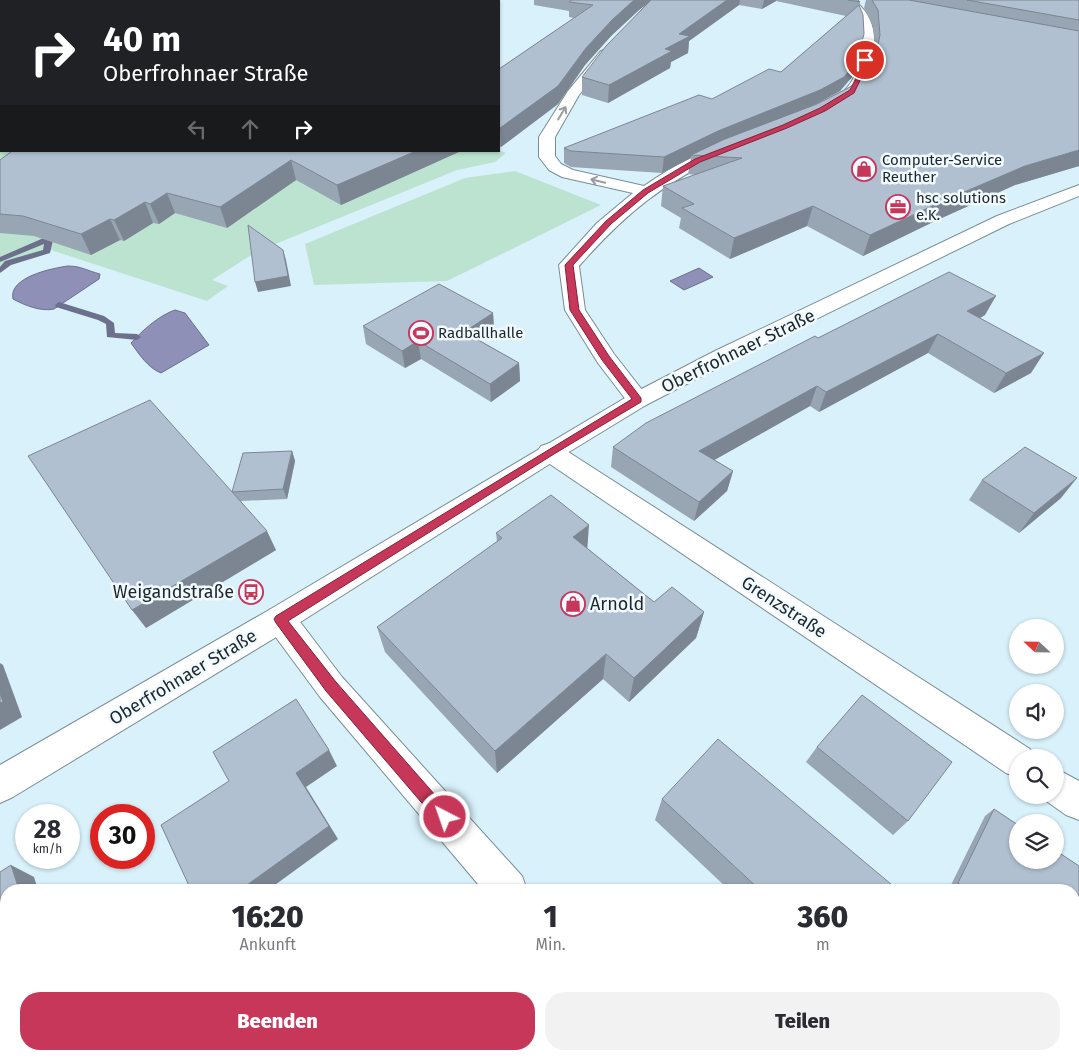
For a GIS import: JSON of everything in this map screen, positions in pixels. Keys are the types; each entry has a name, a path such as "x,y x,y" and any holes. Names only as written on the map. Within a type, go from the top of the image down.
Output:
{"street":[{"path":"849,0 868,4"},
{"path":"815,113 852,91 863,70 867,49 867,33 863,18 849,0"},
{"path":"612,46 573,94 556,123 548,137 547,158 556,168 568,174 645,191"},
{"path":"638,400 606,358 575,310 569,265 608,223 645,191 698,160 741,143"},
{"name":"Oberfrohnaer Straße","path":"0,785 280,619 550,452 638,400 723,356 832,305 1003,220 1079,190"},
{"name":"Grenzstraße","path":"550,452 1009,755"},
{"path":"280,619 331,687 503,884"},
{"path":"1064,792 1079,802"}],"green space":[{"path":"500,150 506,153 495,162 457,170 256,252 212,280 228,286 207,301 48,249 0,270 0,152 500,152"},
{"path":"515,171 601,205 447,281 314,285 305,244 465,178"}],"water":[{"path":"68,266 100,274 99,279 54,309 38,309 13,299 13,291 24,279 52,269"},
{"path":"699,268 713,277 684,290 670,281"},
{"path":"175,310 185,313 209,345 161,373 148,364 131,343 151,324"}],"building":[{"path":"572,0 634,0 586,48 558,86 500,128 500,68 593,5 569,2"},
{"path":"651,0 727,0 679,34 690,36 665,49 672,51 609,85 582,77 606,46"},
{"path":"872,0 909,0 1079,31 1079,150 1025,166 870,235 813,206 734,238 682,208 694,204 663,186 742,158 691,155 725,139 817,104 861,80 875,59 880,35 878,10"},
{"path":"967,0 1079,0 1079,20"},
{"path":"859,5 863,15 864,34 856,63 844,77 820,90 718,131 664,157 571,151 564,148 699,95 712,99 769,69 781,72"},
{"path":"11,152 414,152 337,185 291,160 220,207 167,193 150,204 145,202 114,220 110,219 81,234 23,216 0,214 0,160"},
{"path":"248,225 283,250 288,276 255,282"},
{"path":"949,272 996,296 967,311 1044,353 1006,373 938,334 826,392 817,386 699,451 733,471 699,502 613,447 646,423 815,336 818,338"},
{"path":"439,284 493,313 464,332 519,363 490,384 418,341 402,351 363,326"},
{"path":"150,400 267,531 132,610 28,456"},
{"path":"1025,447 1077,478 1034,513 982,480"},
{"path":"292,451 283,489 232,492 243,453"},
{"path":"551,495 589,525 573,537 654,602 672,587 704,612 634,678 606,654 495,751 377,627 502,538 496,533"},
{"path":"862,695 952,762 908,821 817,747"},
{"path":"296,699 329,750 296,773 329,826 248,884 188,884 161,825 229,781 213,752"},
{"path":"718,739 891,884 754,884 662,799"},
{"path":"994,809 1009,819 1009,869 1064,869 1064,856 1079,866 1079,884 958,883"},
{"path":"11,865 17,884 0,884 0,872"}],"waterway":[{"path":"0,260 58,235"},
{"path":"0,271 8,263 47,251 49,239"},
{"path":"46,270 47,266"},
{"path":"59,305 101,318 110,323 112,330 110,335 137,337"}],"place":[{"name":"Computer-Service Reuther","path":"864,169"},
{"name":"hsc solutions e.K.","path":"898,207"},
{"name":"Radballhalle","path":"421,333"},
{"name":"Weigandstraße","path":"251,592"},
{"name":"Arnold","path":"573,604"}],"route":[{"path":"445,817 331,687 280,619 550,452 638,400 606,358 575,310 569,265 608,223 645,191 698,160 785,126 822,109 852,91 863,70 865,60"}]}
